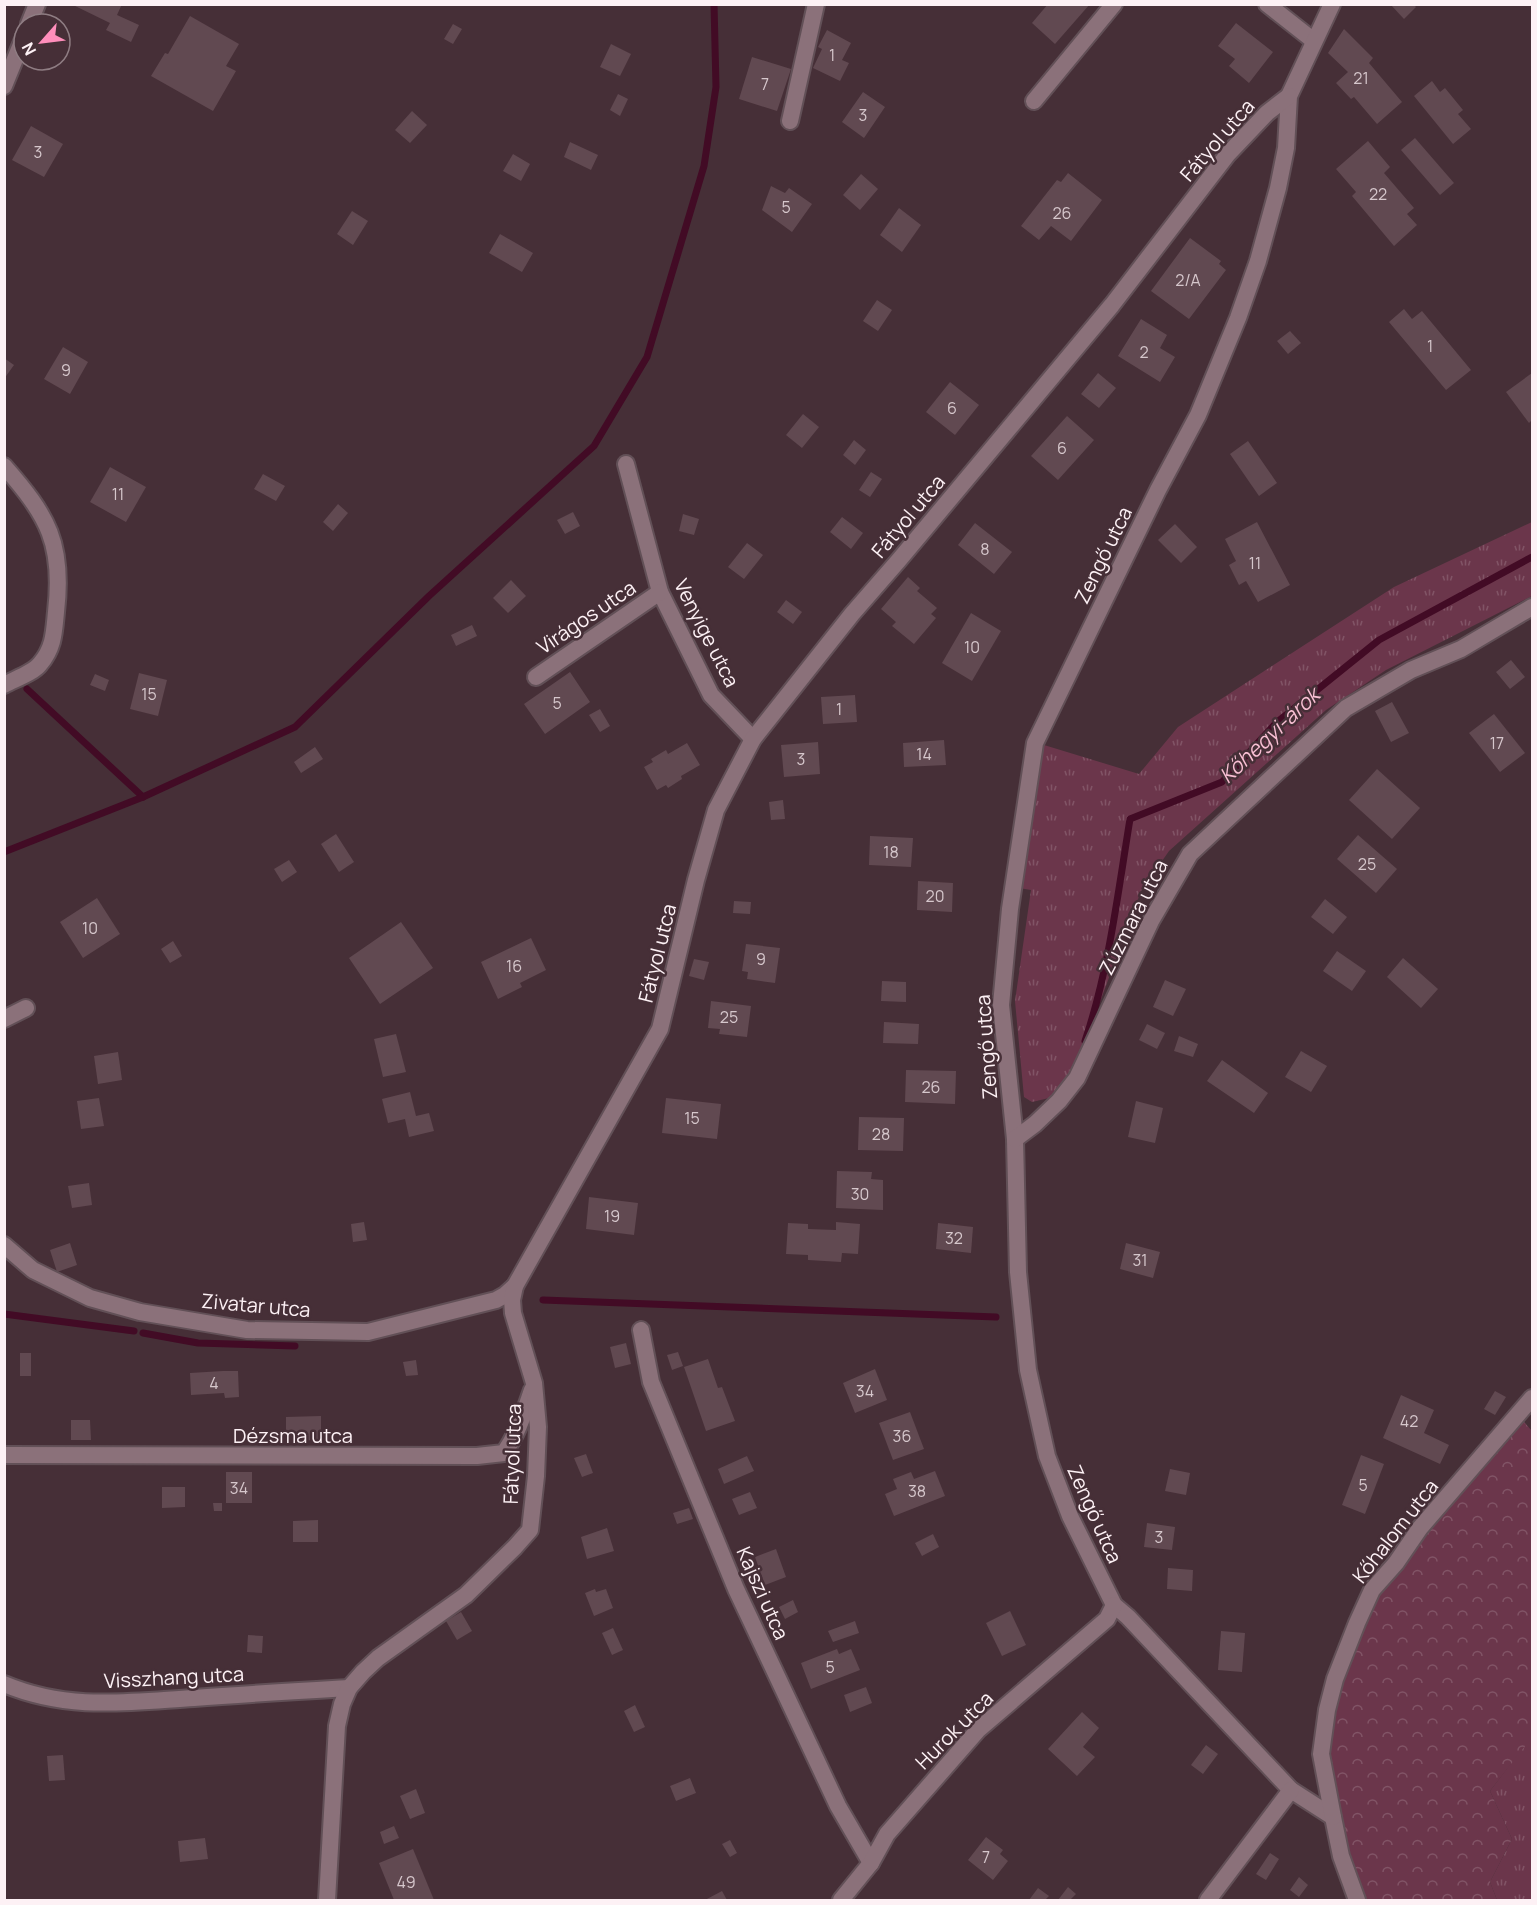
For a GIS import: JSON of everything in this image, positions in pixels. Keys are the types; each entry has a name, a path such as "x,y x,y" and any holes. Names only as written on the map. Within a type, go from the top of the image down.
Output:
{"street":[{"path":"790,121 816,4"},
{"path":"1034,101 1114,4"},
{"path":"1267,4 1314,41"},
{"path":"1289,96 1332,4"},
{"path":"4,86 12,66"},
{"name":"Fátyol utca","path":"327,1900 337,1726 342,1704 349,1688 378,1658 466,1595 530,1530 536,1476 538,1427 534,1383 513,1313 512,1300 515,1286 660,1029 696,880 716,810 753,739 852,614 900,560 1112,305 1228,154 1267,113 1289,96"},
{"name":"Zengő utca","path":"1289,96 1286,148 1278,188 1258,261 1238,318 1198,415 1158,490 1035,743 1010,909 1001,1005 1015,1139 1018,1272 1028,1370 1047,1456 1070,1516 1114,1605 1128,1617 1291,1791 1333,1817"},
{"name":"Venyige utca","path":"626,464 660,592 711,696 753,739"},
{"path":"4,466 36,505 54,540 58,575 54,642 39,666 4,685"},
{"name":"Virágos utca","path":"536,677 660,592"},
{"name":"Zúzmara utca","path":"1015,1139 1059,1101 1077,1078 1151,921 1190,854 1346,708 1411,670 1461,649 1533,607"},
{"path":"4,1019 26,1008"},
{"name":"Zivatar utca","path":"4,1245 33,1270 90,1298 140,1312 247,1329 368,1332 496,1300 515,1286"},
{"name":"Kajszi utca","path":"641,1330 651,1382 736,1589 838,1806 871,1863"},
{"name":"Dézsma utca","path":"4,1455 477,1456 504,1453 521,1423 534,1383"},
{"name":"Kőhalom utca","path":"1333,1817 1321,1754 1327,1710 1335,1679 1372,1590 1396,1563 1420,1528 1533,1398"},
{"name":"Hurok utca","path":"840,1900 871,1863 887,1834 978,1730 1107,1619 1114,1605"},
{"name":"Visszhang utca","path":"4,1684 25,1693 57,1700 101,1704 349,1688"},
{"path":"1208,1900 1291,1791"},
{"path":"1333,1817 1346,1873 1357,1900"}],"green space":[{"path":"1532,522 1532,596 1386,670 1326,710 1169,851 1141,891 1073,1075 1049,1098 1032,1102 1024,1097 1015,1001 1031,890 1019,888 1044,745 1139,774 1178,727 1394,587"},
{"path":"1517,1414 1532,1431 1532,1737 1490,1791 1512,1839 1490,1882 1497,1900 1357,1900 1330,1795 1327,1710 1357,1623"},
{"path":"1531,1737 1532,1900 1497,1900 1490,1882 1512,1839 1490,1791"}],"building":[{"path":"71,4 122,4 117,15 139,25 131,42 106,30 110,23"},
{"path":"1048,4 1090,4 1055,44 1032,23"},
{"path":"1390,4 1413,4 1416,7 1404,19"},
{"path":"190,16 239,44 226,66 236,71 213,111 151,76 165,53 168,54"},
{"path":"1236,23 1273,52 1249,83 1229,66 1235,59 1218,46"},
{"path":"453,24 462,29 453,44 444,39"},
{"path":"1344,29 1373,58 1369,63 1402,102 1377,124 1354,97 1351,99 1336,83 1348,72 1328,53"},
{"path":"827,30 851,43 842,60 849,63 840,81 813,68 822,49 818,47"},
{"path":"611,44 631,54 620,76 600,67"},
{"path":"752,57 791,69 777,111 739,99"},
{"path":"1432,81 1440,92 1445,88 1463,110 1458,114 1471,129 1453,144 1414,96"},
{"path":"863,92 885,107 864,138 842,122"},
{"path":"618,94 628,99 620,116 610,110"},
{"path":"412,111 427,125 410,143 395,130"},
{"path":"31,126 63,144 44,177 12,160"},
{"path":"1415,138 1454,183 1440,195 1401,150"},
{"path":"1368,141 1390,167 1384,173 1414,208 1407,214 1417,225 1394,246 1352,196 1356,192 1336,169"},
{"path":"570,142 598,155 591,170 564,157"},
{"path":"513,154 530,164 521,181 503,171"},
{"path":"1068,173 1102,200 1071,241 1051,226 1039,240 1021,226 1057,180 1061,182"},
{"path":"861,174 878,189 860,210 843,195"},
{"path":"771,186 785,193 789,188 812,204 792,232 762,210"},
{"path":"899,208 921,225 902,252 880,235"},
{"path":"352,211 368,221 353,245 337,234"},
{"path":"500,234 533,253 522,272 489,253"},
{"path":"1190,238 1221,261 1219,264 1226,270 1189,319 1151,291"},
{"path":"877,300 892,310 878,331 863,321"},
{"path":"1404,309 1412,319 1422,311 1471,370 1446,390 1389,322"},
{"path":"1141,319 1167,335 1160,348 1175,357 1160,382 1118,356"},
{"path":"1290,331 1301,343 1288,354 1277,341"},
{"path":"63,347 88,362 70,394 44,379"},
{"path":"4,358 14,365 4,379"},
{"path":"1098,373 1116,388 1099,408 1081,394"},
{"path":"1532,373 1532,420 1529,423 1506,392"},
{"path":"950,382 979,405 955,435 926,412"},
{"path":"803,414 819,427 802,448 786,435"},
{"path":"1067,416 1094,440 1058,480 1031,456"},
{"path":"854,440 866,450 855,465 843,455"},
{"path":"1248,441 1277,483 1259,496 1230,454"},
{"path":"110,467 146,487 126,522 90,502"},
{"path":"871,472 882,479 870,497 859,490"},
{"path":"263,474 285,486 276,501 254,489"},
{"path":"338,504 348,513 333,531 323,522"},
{"path":"573,512 580,526 565,534 557,520"},
{"path":"683,514 699,519 694,535 679,531"},
{"path":"842,517 863,533 851,549 830,532"},
{"path":"1257,522 1290,585 1258,602 1246,581 1239,585 1229,565 1236,561 1225,539"},
{"path":"975,523 1012,552 994,574 958,545"},
{"path":"1175,524 1197,547 1181,563 1158,540"},
{"path":"747,543 763,555 744,579 728,567"},
{"path":"908,577 920,588 917,591 937,608 931,614 936,618 914,644 892,626 896,622 881,609"},
{"path":"511,580 526,596 508,613 493,598"},
{"path":"786,600 802,612 793,624 777,612"},
{"path":"971,613 1001,631 972,681 942,663"},
{"path":"472,625 477,636 456,646 451,635"},
{"path":"1511,660 1525,677 1510,689 1496,672"},
{"path":"570,672 590,702 545,734 524,704"},
{"path":"139,673 167,680 158,716 130,709"},
{"path":"95,674 109,680 105,691 90,685"},
{"path":"855,695 857,722 823,724 821,697"},
{"path":"1392,702 1409,733 1391,742 1375,711"},
{"path":"600,709 610,726 600,732 589,715"},
{"path":"1494,714 1525,753 1500,772 1469,733"},
{"path":"944,740 946,765 904,767 903,743"},
{"path":"818,742 820,774 784,777 781,745"},
{"path":"687,743 700,765 681,776 682,779 668,788 666,785 657,790 644,767 653,762 651,759 666,750 668,754"},
{"path":"315,747 323,759 301,773 294,762"},
{"path":"1377,769 1420,808 1392,839 1349,800"},
{"path":"783,800 785,819 771,820 769,802"},
{"path":"336,834 354,862 339,872 321,844"},
{"path":"1358,835 1397,869 1376,893 1337,859"},
{"path":"870,836 913,838 911,867 869,865"},
{"path":"289,860 297,872 282,882 274,869"},
{"path":"918,881 953,883 952,912 917,910"},
{"path":"97,898 120,934 83,958 60,922"},
{"path":"1325,899 1347,917 1333,934 1311,917"},
{"path":"734,901 751,902 750,914 733,913"},
{"path":"401,922 433,968 380,1004 349,958"},
{"path":"531,938 546,970 520,983 522,987 498,999 481,962"},
{"path":"173,941 182,956 170,963 161,949"},
{"path":"746,944 780,948 775,983 747,979 748,972 742,971"},
{"path":"1337,951 1366,971 1352,991 1323,971"},
{"path":"1403,958 1438,989 1421,1008 1387,977"},
{"path":"694,959 709,962 704,980 689,976"},
{"path":"1165,980 1186,989 1173,1016 1153,1007"},
{"path":"882,981 906,982 906,1002 881,1001"},
{"path":"711,1001 751,1006 747,1037 719,1034 720,1029 708,1028"},
{"path":"884,1022 919,1024 918,1044 883,1043"},
{"path":"1147,1024 1165,1033 1157,1049 1139,1040"},
{"path":"396,1034 406,1072 383,1077 374,1039"},
{"path":"1179,1036 1198,1044 1193,1057 1174,1051"},
{"path":"1301,1051 1327,1066 1311,1092 1285,1077"},
{"path":"118,1052 122,1080 98,1084 94,1056"},
{"path":"1222,1060 1268,1093 1254,1113 1207,1081"},
{"path":"906,1070 956,1071 955,1104 905,1102"},
{"path":"410,1092 416,1116 429,1113 434,1131 409,1137 405,1119 388,1123 382,1099"},
{"path":"99,1098 104,1126 81,1129 77,1101"},
{"path":"666,1098 721,1104 717,1139 662,1133"},
{"path":"1136,1101 1163,1108 1155,1143 1128,1137"},
{"path":"859,1117 904,1118 903,1151 858,1150"},
{"path":"837,1171 872,1172 871,1179 883,1180 883,1210 836,1208"},
{"path":"89,1183 92,1205 72,1208 68,1186"},
{"path":"589,1197 638,1203 634,1235 586,1229"},
{"path":"364,1222 367,1240 353,1242 351,1224"},
{"path":"836,1222 860,1224 858,1254 842,1253 841,1262 808,1260 808,1255 786,1254 788,1223 808,1224 808,1229 836,1230"},
{"path":"938,1223 973,1227 971,1253 936,1249"},
{"path":"70,1243 77,1265 57,1272 50,1250"},
{"path":"1126,1243 1160,1252 1153,1278 1120,1269"},
{"path":"626,1343 631,1364 615,1368 610,1347"},
{"path":"678,1352 683,1366 672,1370 667,1355"},
{"path":"20,1353 31,1353 31,1376 20,1376"},
{"path":"708,1359 718,1388 722,1387 735,1421 706,1431 684,1367"},
{"path":"416,1360 418,1375 406,1376 403,1362"},
{"path":"875,1369 887,1400 855,1413 843,1383"},
{"path":"238,1371 239,1397 225,1398 224,1393 191,1395 190,1373"},
{"path":"1495,1391 1506,1397 1495,1415 1484,1409"},
{"path":"1401,1395 1434,1410 1424,1433 1449,1445 1440,1464 1383,1438"},
{"path":"910,1412 924,1449 893,1460 879,1423"},
{"path":"321,1416 321,1440 286,1441 286,1417"},
{"path":"71,1420 90,1420 91,1440 71,1440"},
{"path":"586,1454 593,1473 582,1477 574,1458"},
{"path":"1361,1455 1384,1464 1365,1514 1342,1505"},
{"path":"747,1456 754,1471 724,1484 718,1469"},
{"path":"1170,1469 1190,1473 1186,1495 1165,1491"},
{"path":"935,1471 945,1496 894,1516 885,1494 897,1489 893,1479 911,1472 914,1479"},
{"path":"226,1472 252,1472 252,1503 226,1503"},
{"path":"162,1487 185,1487 185,1507 162,1508"},
{"path":"750,1492 757,1508 739,1515 732,1499"},
{"path":"213,1503 222,1503 222,1511 214,1511"},
{"path":"689,1508 693,1519 677,1524 673,1513"},
{"path":"318,1520 318,1542 293,1542 293,1521"},
{"path":"1147,1523 1175,1527 1172,1550 1144,1547"},
{"path":"607,1528 614,1551 587,1559 581,1537"},
{"path":"933,1534 939,1547 922,1556 915,1543"},
{"path":"776,1549 786,1577 765,1585 755,1557"},
{"path":"1168,1568 1193,1570 1192,1591 1167,1589"},
{"path":"595,1589 596,1592 606,1589 613,1608 594,1616 585,1593"},
{"path":"793,1600 798,1612 785,1619 779,1607"},
{"path":"1010,1611 1026,1645 1002,1656 986,1623"},
{"path":"461,1612 472,1631 457,1640 446,1621"},
{"path":"855,1621 859,1633 833,1642 828,1631"},
{"path":"613,1628 623,1650 612,1655 602,1633"},
{"path":"1221,1631 1245,1633 1242,1672 1218,1670"},
{"path":"248,1635 263,1636 262,1653 247,1652"},
{"path":"837,1649 839,1654 851,1649 860,1670 811,1689 801,1663"},
{"path":"866,1687 872,1703 850,1712 844,1695"},
{"path":"635,1705 645,1727 634,1732 624,1711"},
{"path":"1082,1712 1099,1728 1083,1747 1095,1757 1077,1776 1048,1749"},
{"path":"1206,1745 1218,1754 1203,1774 1191,1765"},
{"path":"63,1755 65,1780 49,1781 47,1756"},
{"path":"690,1778 696,1793 676,1801 670,1786"},
{"path":"416,1789 425,1813 410,1819 400,1796"},
{"path":"394,1826 399,1838 384,1844 380,1832"},
{"path":"986,1837 1003,1850 1000,1854 1008,1861 993,1880 968,1860"},
{"path":"205,1838 208,1859 180,1862 178,1841"},
{"path":"730,1840 737,1853 730,1857 722,1844"},
{"path":"413,1849 434,1900 394,1900 379,1863"},
{"path":"1270,1853 1279,1859 1266,1880 1256,1874"},
{"path":"1299,1877 1308,1885 1299,1897 1290,1890"},
{"path":"1068,1887 1076,1894 1070,1900 1058,1900"},
{"path":"1038,1888 1049,1896 1045,1900 1029,1900"},
{"path":"722,1891 727,1900 705,1900"}],"waterway":[{"path":"4,852 143,797 295,727 429,596 594,446 647,357 704,166 716,87 714,4"},
{"name":"Kőhegyi-árok","path":"1085,1041 1107,959 1130,819 1222,782 1276,723 1379,640 1532,557"},
{"path":"27,689 143,797"},
{"path":"543,1300 996,1317"},
{"path":"4,1314 134,1331"},
{"path":"143,1333 198,1343 295,1346"}]}
